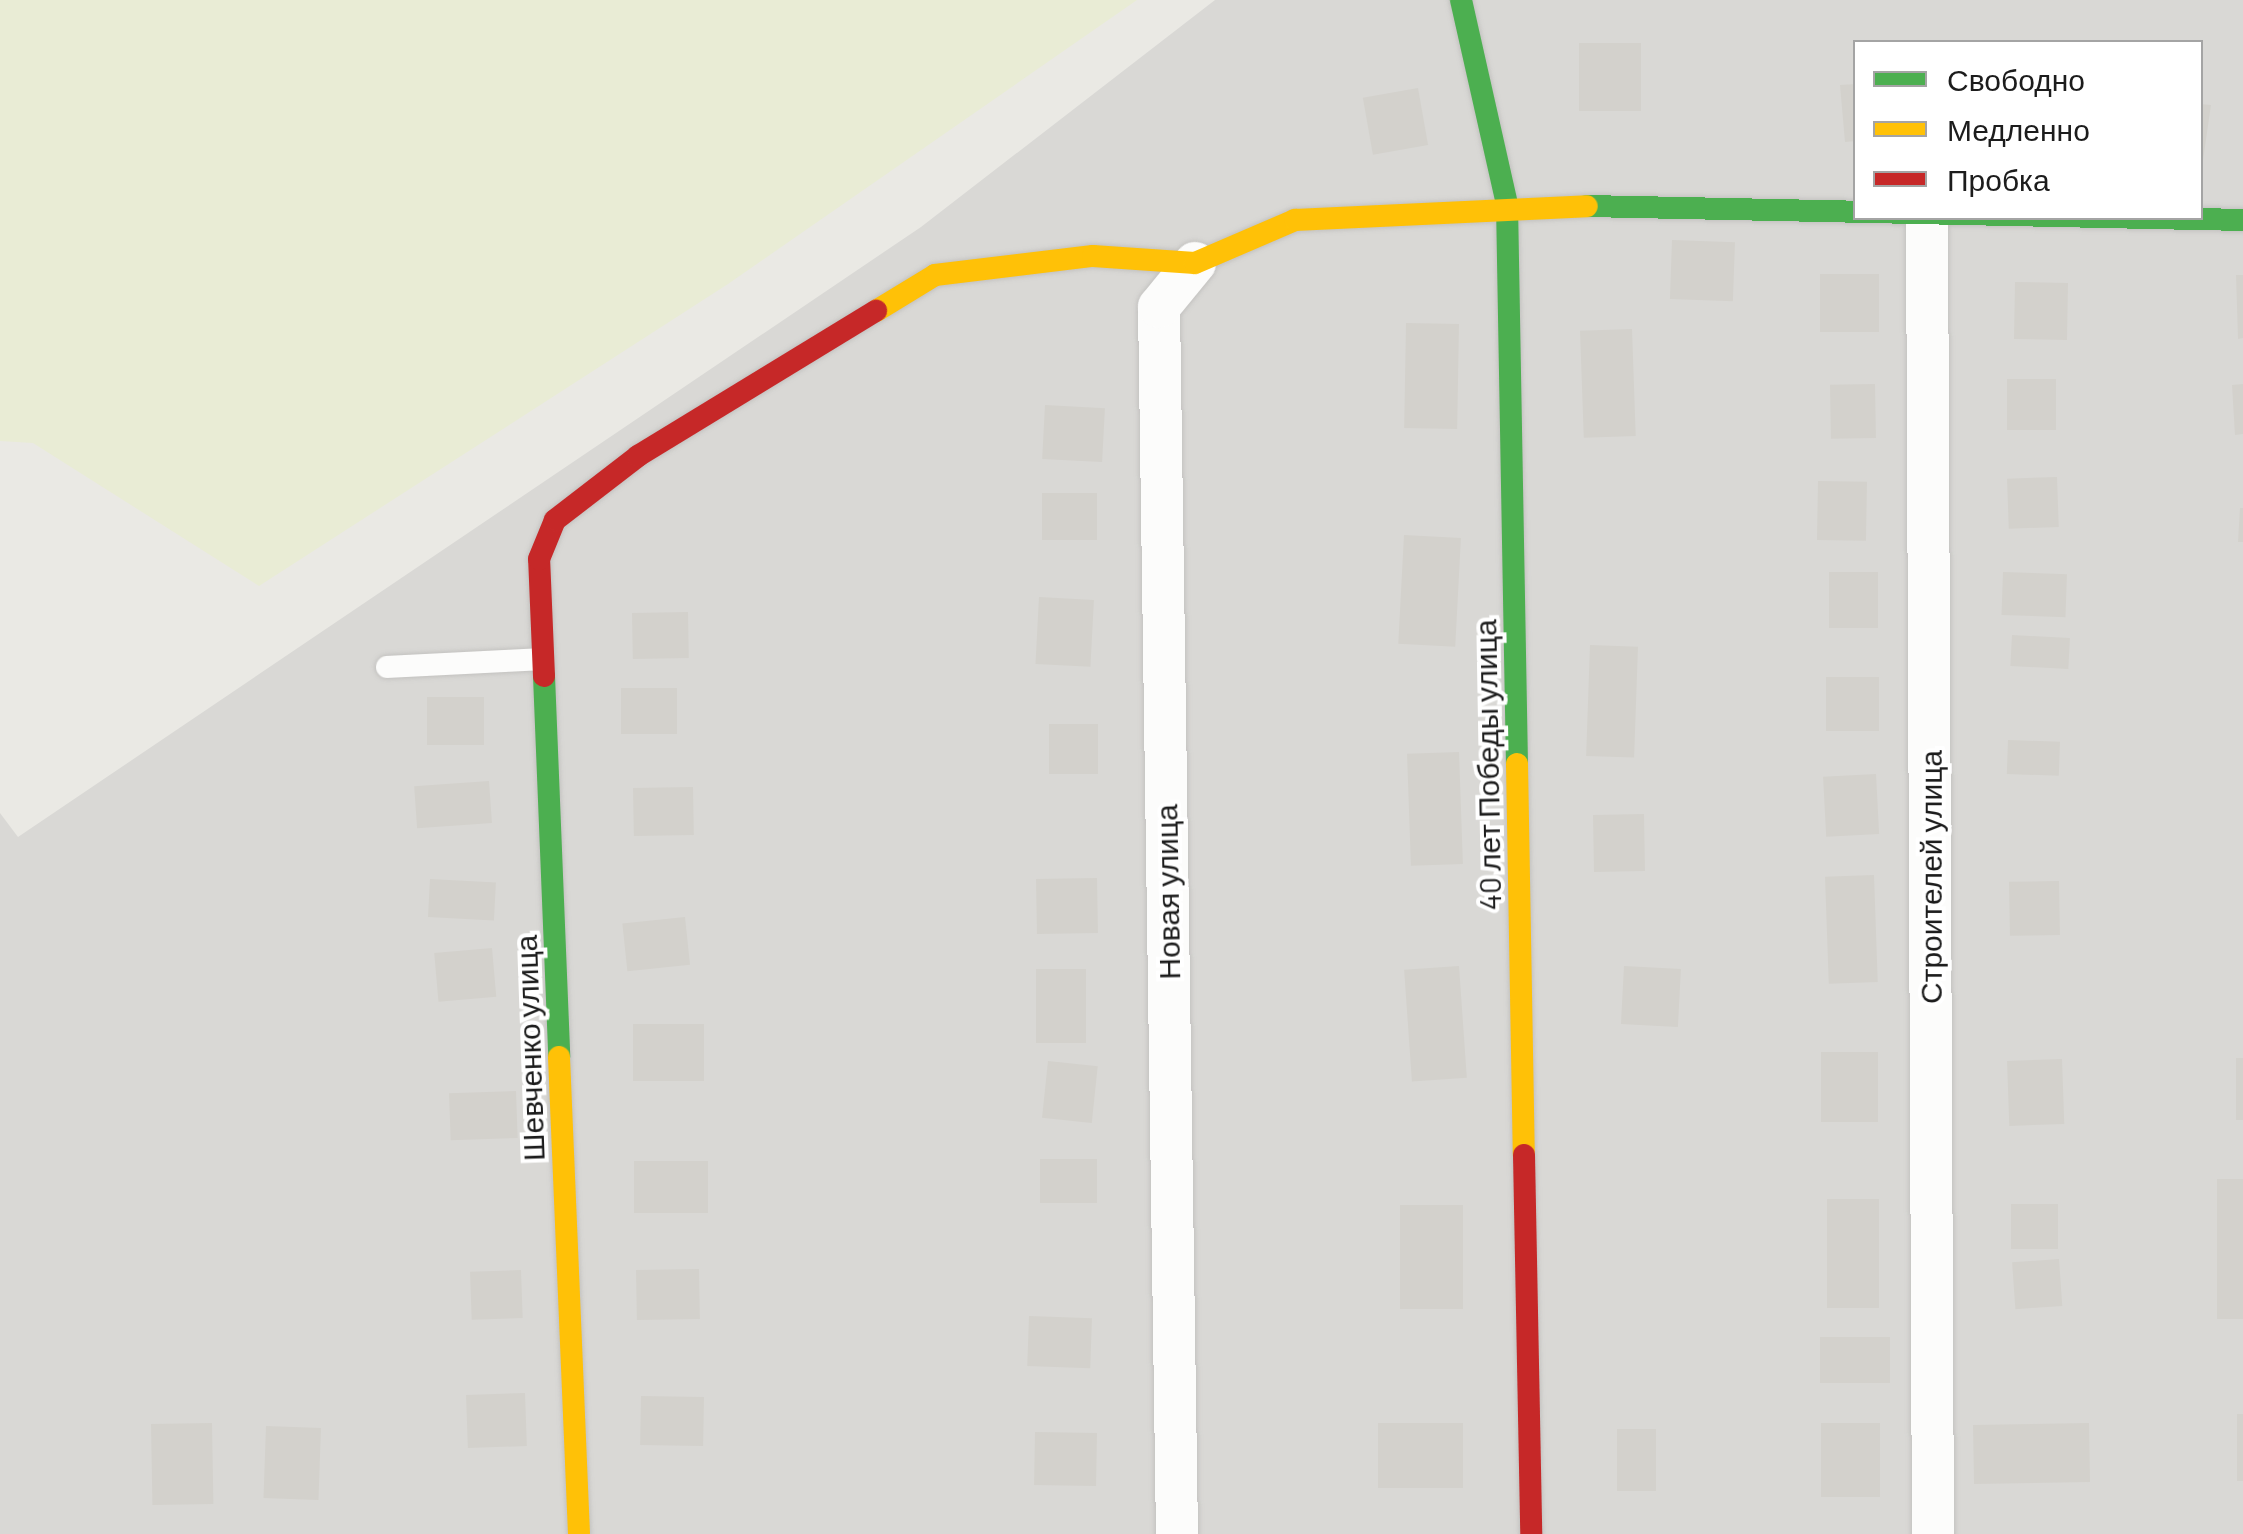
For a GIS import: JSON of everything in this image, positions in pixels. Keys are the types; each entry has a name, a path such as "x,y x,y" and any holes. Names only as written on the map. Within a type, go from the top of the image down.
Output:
{"street":[{"name":"40 лет Победы улица","path":"1461,0 1507,204 1531,1534"},
{"path":"1195,264 1295,220 1507,204 1853,217"},
{"path":"1927,220 2243,220"},
{"name":"Строителей улица","path":"1927,220 1934,1534"},
{"name":"Шевченко улица","path":"579,1534 539,559 555,520 638,456 936,275 1093,256 1195,264"},
{"name":"Новая улица","path":"1176,1534 1159,307 1195,264"}],"lane":[{"path":"386,667 543,660"}],"shaded area":[{"path":"1215,0 2243,0 2243,1534 0,1534 0,813 18,837 921,227"}],"green space":[{"path":"0,0 1137,0 728,284 259,586 33,443 0,441"}],"building":[{"path":"1579,43 1641,43 1641,111 1579,111"},
{"path":"1853,84 1853,141 1845,142 1840,85"},
{"path":"1418,88 1428,145 1373,155 1363,98"},
{"path":"2203,104 2211,105 2203,160"},
{"path":"1672,240 1735,242 1733,301 1670,299"},
{"path":"1820,274 1879,274 1879,332 1820,332"},
{"path":"2236,275 2243,275 2243,338 2238,339"},
{"path":"2015,282 2068,283 2067,340 2014,339"},
{"path":"1406,323 1459,324 1457,429 1404,428"},
{"path":"1632,329 1636,436 1584,438 1580,331"},
{"path":"2007,379 2056,379 2056,430 2007,430"},
{"path":"1875,384 1876,438 1831,439 1830,385"},
{"path":"2243,384 2243,434 2235,435 2232,385"},
{"path":"1045,405 1105,408 1102,462 1042,459"},
{"path":"2057,477 2059,527 2009,529 2007,479"},
{"path":"1818,481 1867,482 1866,541 1817,540"},
{"path":"1042,493 1097,493 1097,540 1042,540"},
{"path":"2243,508 2243,542 2238,542"},
{"path":"1404,535 1461,538 1455,647 1398,644"},
{"path":"1829,572 1878,572 1878,628 1829,628"},
{"path":"2003,572 2067,574 2065,617 2001,615"},
{"path":"1039,597 1094,600 1090,667 1035,664"},
{"path":"688,612 689,658 633,659 632,613"},
{"path":"2012,635 2070,638 2068,669 2010,666"},
{"path":"1590,645 1638,647 1634,758 1586,756"},
{"path":"1826,677 1879,677 1879,731 1826,731"},
{"path":"621,688 677,688 677,734 621,734"},
{"path":"427,697 484,697 484,745 427,745"},
{"path":"1049,724 1098,724 1098,774 1049,774"},
{"path":"2008,740 2060,742 2059,776 2007,774"},
{"path":"1459,752 1463,864 1411,866 1407,754"},
{"path":"1876,774 1879,834 1826,837 1823,777"},
{"path":"489,781 492,823 417,828 414,786"},
{"path":"693,787 694,835 634,836 633,788"},
{"path":"1644,814 1645,871 1594,872 1593,815"},
{"path":"1874,875 1878,982 1829,984 1825,877"},
{"path":"1097,878 1098,933 1037,934 1036,879"},
{"path":"430,879 496,882 494,920 428,917"},
{"path":"2059,881 2060,935 2010,936 2009,882"},
{"path":"685,917 690,965 627,971 622,924"},
{"path":"492,948 496,997 438,1002 434,953"},
{"path":"1459,966 1467,1078 1412,1082 1404,970"},
{"path":"1624,966 1681,969 1678,1027 1621,1024"},
{"path":"1036,969 1086,969 1086,1043 1036,1043"},
{"path":"633,1024 704,1024 704,1081 633,1081"},
{"path":"1821,1052 1878,1052 1878,1122 1821,1122"},
{"path":"2236,1058 2243,1058 2243,1120 2236,1120"},
{"path":"2062,1059 2064,1124 2009,1126 2007,1061"},
{"path":"1048,1061 1098,1066 1092,1123 1042,1118"},
{"path":"516,1091 518,1138 451,1140 449,1093"},
{"path":"1040,1159 1097,1159 1097,1203 1040,1203"},
{"path":"634,1161 708,1161 708,1213 634,1213"},
{"path":"2217,1179 2243,1179 2243,1319 2217,1319"},
{"path":"1827,1199 1879,1199 1879,1308 1827,1308"},
{"path":"2011,1204 2058,1204 2058,1249 2011,1249"},
{"path":"1400,1205 1463,1205 1463,1309 1400,1309"},
{"path":"2059,1259 2062,1306 2015,1309 2012,1262"},
{"path":"699,1269 700,1319 637,1320 636,1270"},
{"path":"521,1270 523,1318 472,1320 470,1272"},
{"path":"1029,1316 1092,1318 1090,1368 1027,1366"},
{"path":"1820,1337 1890,1337 1890,1383 1820,1383"},
{"path":"525,1393 527,1446 468,1448 466,1395"},
{"path":"641,1396 704,1397 703,1446 640,1445"},
{"path":"2237,1414 2243,1414 2243,1481 2237,1481"},
{"path":"212,1423 213,1504 152,1505 151,1424"},
{"path":"1378,1423 1463,1423 1463,1488 1378,1488"},
{"path":"1821,1423 1880,1423 1880,1497 1821,1497"},
{"path":"2089,1423 2090,1482 1974,1484 1973,1425"},
{"path":"266,1426 321,1428 318,1500 263,1498"},
{"path":"1617,1429 1656,1429 1656,1491 1617,1491"},
{"path":"1035,1432 1097,1433 1096,1486 1034,1485"}],"traffic: fast":[{"path":"1461,0 1507,204 1517,764"},
{"path":"1587,206 1853,212"},
{"path":"2203,219 2243,220"},
{"path":"544,676 559,1057"}],"traffic: slow":[{"path":"876,311 935,275 1093,256 1195,263 1295,220 1587,206"},
{"path":"1517,764 1524,1155"},
{"path":"559,1057 579,1534"}],"traffic: jam":[{"path":"544,676 539,559 555,520 638,456 876,311"},
{"path":"1524,1155 1531,1534"}]}
